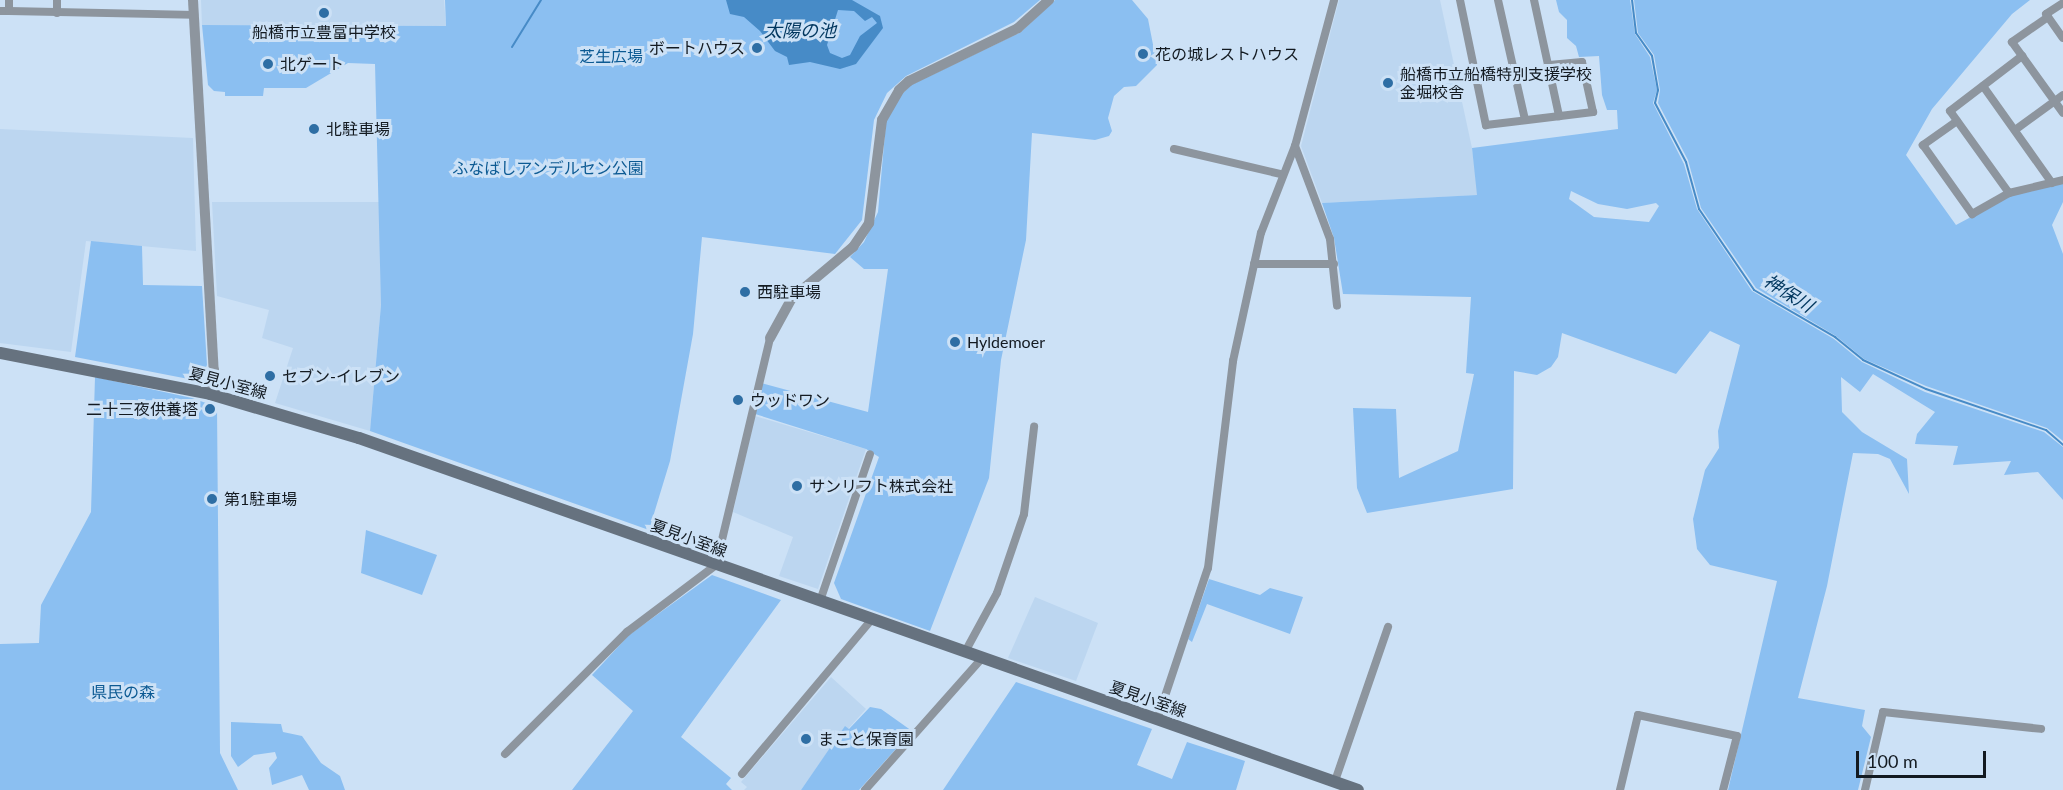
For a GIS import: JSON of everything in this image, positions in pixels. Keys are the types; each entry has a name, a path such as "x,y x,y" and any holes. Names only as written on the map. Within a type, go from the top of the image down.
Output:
{"main road":[{"name":"夏見小室線","path":"0,353 210,394 410,455 1358,790"}],"street":[{"path":"9,0 5,11 194,15"},
{"path":"57,0 57,13"},
{"path":"194,0 214,370 210,394"},
{"path":"505,754 627,632 716,565 770,338 779,317 799,291 843,256 865,230 874,204 882,120 899,90 909,81 1018,28 1049,0"},
{"path":"1157,720 1208,568 1233,361 1254,264 1281,174 1295,146 1334,0"},
{"path":"1460,0 1486,125 1593,112 1582,62 1549,65"},
{"path":"1498,0 1525,120"},
{"path":"1534,0 1559,116"},
{"path":"2063,3 2046,14 2063,39"},
{"path":"2048,17 2012,42 2063,113"},
{"path":"2009,194 1950,111 2022,56"},
{"path":"1983,86 2052,183"},
{"path":"2015,130 2063,95"},
{"path":"1957,121 1923,145 1972,214 2009,194 2063,180"},
{"path":"1295,146 1314,190 1334,264 1337,306"},
{"path":"1174,149 1281,174"},
{"path":"1254,264 1334,264"},
{"path":"965,652 997,593 1024,514 1034,427"},
{"path":"820,601 870,454"},
{"path":"742,774 872,619"},
{"path":"1335,781 1388,627"},
{"path":"865,790 982,658"},
{"path":"1865,790 1883,712 2041,729"},
{"path":"1620,790 1638,715 1737,736 1723,790"}],"shaded area":[{"name":"船橋市立豊富中学校","path":"201,0 444,0 446,26 202,25"},
{"name":"船橋市立船橋特別支援学校 金堀校舎","path":"1339,0 1440,0 1472,148 1478,195 1322,203 1301,146"},
{"path":"0,129 193,138 196,251 86,241 71,352 0,343"},
{"path":"212,202 380,202 381,305 370,431 275,403 293,348 262,338 269,310 217,296"},
{"name":"サンリフト株式会社","path":"755,416 866,449 818,589 779,576 793,537 733,512"},
{"path":"1035,597 1098,623 1076,681 1008,658"},
{"name":"まこと保育園","path":"831,677 866,709 848,729 845,727 801,790 744,790 747,787 741,782"}],"green space":[{"name":"ふなばしアンデルセン公園","path":"445,0 1040,0 1014,22 906,76 887,93 874,120 862,220 835,254 702,237 693,334 670,461 649,530 370,431 381,305 375,64 348,63 306,88 264,88 263,96 225,96 225,92 214,91 208,85 202,25 446,26"},
{"path":"1055,0 1132,0 1148,19 1157,65 1136,86 1124,87 1114,96 1108,118 1112,131 1109,136 1095,140 1032,133 1026,240 1001,360 989,478 930,631 841,599 834,583 879,457 866,449 752,413 761,383 868,412 888,269 864,269 850,257 864,242 878,212 886,122 896,100 911,85 1021,32"},
{"path":"1556,0 1630,0 1635,34 1650,57 1657,90 1653,103 1684,164 1697,209 1752,291 1834,339 1862,362 1925,392 2044,432 2063,447 2063,500 2038,472 2004,475 2011,461 1953,465 1958,446 1915,444 1917,434 1935,412 1873,374 1860,392 1841,377 1842,412 1862,432 1907,459 1909,494 1890,459 1878,454 1853,453 1827,586 1798,698 1865,710 1862,726 1871,737 1858,790 1728,790 1777,581 1710,565 1697,549 1693,519 1705,470 1719,448 1718,431 1740,345 1710,331 1676,374 1562,333 1558,357 1551,367 1537,375 1514,371 1513,489 1367,513 1357,488 1353,408 1396,409 1399,478 1458,451 1474,374 1466,373 1471,297 1343,294 1334,238 1322,203 1477,195 1472,148 1618,129 1617,110 1607,110 1602,95 1599,56 1579,57 1576,46 1567,38 1567,20 1559,12","holes":["1571,191 1598,204 1627,209 1656,203 1659,206 1649,222 1594,217 1569,199"]},
{"path":"1634,0 2030,0 2012,14 1932,109 1906,155 1956,225 2014,194 2063,183 2063,202 2052,225 2063,254 2063,441 2047,428 1926,386 1864,359 1836,336 1756,288 1701,208 1688,160 1658,103 1660,90 1654,55 1638,33"},
{"path":"91,241 142,246 143,285 202,286 207,365 199,381 75,357"},
{"name":"県民の森","path":"95,377 192,398 217,407 220,753 238,790 0,790 0,644 39,643 41,605 91,512"},
{"path":"366,530 437,555 422,595 361,573"},
{"path":"712,575 781,600 681,737 731,778 726,784 732,790 572,790 633,711 592,675 629,635"},
{"path":"1209,579 1260,595 1270,588 1303,597 1290,634 1207,604 1192,642 1188,639"},
{"path":"1016,682 1152,729 1137,765 1172,779 1187,742 1245,761 1236,790 943,790"},
{"path":"870,707 881,709 912,731 859,790 801,790 845,726 849,729"},
{"path":"231,722 281,724 283,732 302,736 321,763 340,776 345,790 309,790 302,775 272,785 269,768 277,758 275,752 254,755 238,767 231,756"}],"water":[{"name":"太陽の池","path":"726,0 852,0 880,16 883,28 856,64 840,69 810,62 789,65 787,57 775,51 760,31 744,17 730,14","holes":["838,10 854,11 865,21 872,17 877,23 860,36 850,55 842,58 830,53 827,45"]}],"waterway":[{"path":"512,47 541,0"},
{"name":"神保川","path":"1632,0 1636,33 1652,56 1658,90 1655,103 1686,162 1699,209 1754,290 1835,337 1863,360 1926,389 2046,430 2063,445"}],"place":[{"name":"船橋市立豊富中学校","path":"324,13"},
{"name":"ボートハウス","path":"757,48"},
{"name":"花の城レストハウス","path":"1143,54"},
{"name":"北ゲート","path":"268,64"},
{"name":"船橋市立船橋特別支援学校 金堀校舎","path":"1388,83"},
{"name":"北駐車場","path":"314,129"},
{"name":"西駐車場","path":"745,292"},
{"name":"Hyldemoer","path":"955,342"},
{"name":"セブン-イレブン","path":"270,376"},
{"name":"ウッドワン","path":"738,400"},
{"name":"二十三夜供養塔","path":"210,409"},
{"name":"サンリフト株式会社","path":"797,486"},
{"name":"第1駐車場","path":"212,499"},
{"name":"まこと保育園","path":"806,739"}],"park label":[{"name":"芝生広場","path":"611,56"}]}
